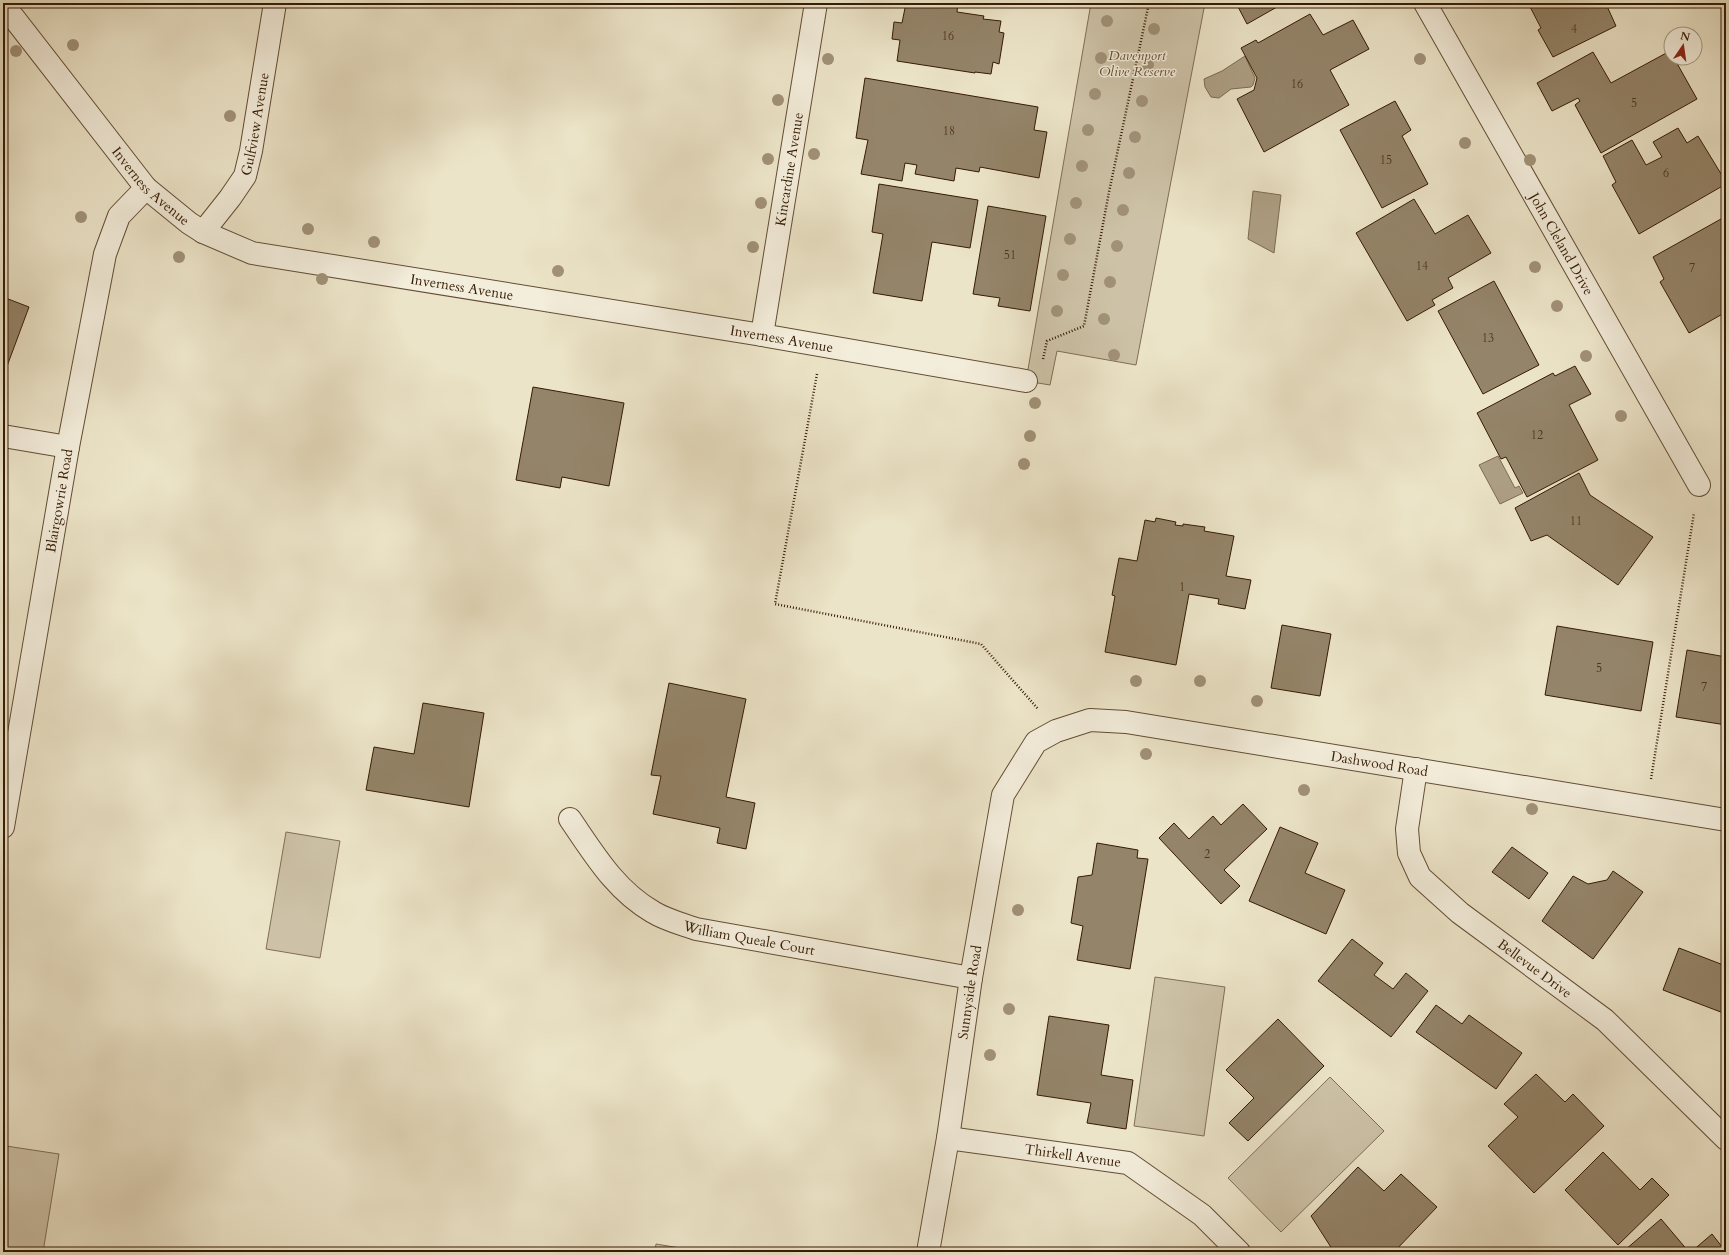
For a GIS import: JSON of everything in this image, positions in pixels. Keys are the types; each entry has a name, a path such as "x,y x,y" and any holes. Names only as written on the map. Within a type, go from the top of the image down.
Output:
{"street":[{"name":"Gulfview Avenue","path":"203,232 245,176 251,151 275,3"},
{"name":"Kincardine Avenue","path":"762,335 816,3"},
{"name":"John Cleland Drive","path":"1424,3 1699,485"},
{"name":"Inverness Avenue","path":"3,4 146,188 189,223 203,232 252,253 762,335 1026,381"},
{"name":"Blairgowrie Road","path":"3,827 9,757 105,254 119,216 146,188"},
{"path":"3,436 68,446"},
{"name":"Dashwood Road","path":"1036,742 1056,731 1090,720 1126,722 1726,820"},
{"name":"Sunnyside Road","path":"928,1252 948,1138 971,978 1003,795 1036,742"},
{"name":"Bellevue Drive","path":"1416,769 1407,829 1409,853 1420,877 1460,913 1605,1020 1726,1139"},
{"name":"William Queale Court","path":"570,819 606,873 636,901 654,913 696,929 971,978"},
{"name":"Thirkell Avenue","path":"948,1138 1128,1163 1202,1215 1240,1252"}],"path":[{"path":"1026,381 1040,377 1047,341 1084,326 1109,192 1149,3"},
{"path":"812,405 775,604 981,644 1056,731"},
{"path":"1647,806 1699,485"}],"green space":[{"name":"Davenport Olive Reserve","path":"1091,3 1205,3 1136,365 1057,351 1050,385 1026,381"},
{"path":"286,832 340,841 320,958 266,949"},
{"path":"1155,977 1225,987 1204,1136 1134,1126"},
{"path":"1330,1077 1384,1131 1281,1232 1228,1178"},
{"path":"6,1146 59,1154 43,1252 3,1252 3,1162"},
{"path":"656,1244 704,1252 655,1252"}],"shaded area":[{"path":"1245,56 1255,78 1253,85 1251,87 1231,89 1219,98 1211,97 1205,87 1204,79 1222,71"},
{"path":"1253,191 1281,195 1274,253 1248,239"},
{"path":"1498,456 1515,488 1519,486 1523,493 1500,504 1479,465"}],"building":[{"path":"906,3 919,5 920,3 958,3 957,12 984,16 983,19 1001,21 999,32 1004,33 999,64 993,62 991,74 975,73 897,61 900,40 892,39 894,22 902,23"},
{"path":"1236,3 1284,3 1247,24"},
{"path":"1528,3 1608,3 1606,4 1616,26 1553,57 1538,30 1541,28"},
{"path":"1310,14 1323,35 1353,20 1369,49 1330,70 1349,105 1264,152 1237,99 1254,90 1257,78 1241,48 1256,40 1258,43"},
{"path":"1593,52 1611,83 1663,55 1663,66 1678,66 1697,99 1601,153 1575,105 1580,101 1578,98 1552,111 1537,83"},
{"path":"865,78 1038,107 1034,130 1047,132 1039,178 980,167 979,172 956,168 954,181 915,174 917,165 905,163 902,181 861,174 868,140 856,138"},
{"path":"1395,101 1411,130 1402,136 1428,184 1382,208 1340,130"},
{"path":"1678,128 1687,143 1698,136 1726,184 1639,234 1612,185 1616,182 1603,156 1632,140 1646,165 1662,157 1653,142"},
{"path":"879,184 978,200 970,248 932,242 922,301 873,293 883,234 872,232"},
{"path":"1414,199 1435,234 1468,215 1491,253 1448,278 1453,288 1432,300 1435,305 1407,321 1356,233"},
{"path":"988,206 1046,216 1030,311 998,306 1000,298 973,294"},
{"path":"1721,219 1726,227 1726,312 1689,333 1660,282 1664,279 1653,257"},
{"path":"1494,281 1539,365 1483,394 1438,311"},
{"path":"3,297 29,307 3,377"},
{"path":"1575,366 1591,394 1569,405 1598,460 1527,497 1506,457 1501,459 1477,413 1553,373 1555,376"},
{"path":"533,387 624,403 609,486 562,477 560,488 516,480"},
{"path":"1579,473 1590,495 1653,537 1618,585 1547,535 1531,541 1515,508"},
{"path":"1156,518 1176,522 1175,525 1183,526 1183,524 1205,527 1204,531 1234,536 1226,576 1251,580 1245,609 1218,604 1219,599 1189,594 1176,665 1105,652 1115,596 1112,595 1119,558 1137,561 1145,520 1155,522"},
{"path":"1282,625 1331,634 1320,696 1271,688"},
{"path":"1557,626 1653,642 1641,711 1545,695"},
{"path":"1687,650 1726,657 1726,725 1676,717"},
{"path":"669,683 746,699 726,797 755,803 746,849 717,843 720,828 653,814 661,776 651,775"},
{"path":"423,703 484,713 469,807 366,790 374,747 414,754"},
{"path":"1243,804 1267,829 1224,870 1240,886 1221,904 1159,838 1174,823 1189,839 1213,816 1221,825"},
{"path":"1280,827 1318,843 1305,873 1345,890 1326,934 1249,901"},
{"path":"1097,843 1138,850 1137,858 1148,859 1130,969 1077,960 1083,926 1071,923 1078,877 1092,875"},
{"path":"1512,847 1548,873 1529,899 1492,872"},
{"path":"1613,871 1643,892 1593,959 1542,921 1573,876 1588,884 1607,880"},
{"path":"1352,939 1383,963 1374,975 1393,989 1406,973 1428,991 1391,1037 1318,981"},
{"path":"1679,948 1726,966 1726,1014 1663,990"},
{"path":"1436,1005 1462,1024 1469,1015 1522,1053 1496,1089 1416,1032"},
{"path":"1049,1016 1109,1025 1101,1075 1133,1080 1126,1129 1087,1123 1091,1103 1037,1095"},
{"path":"1278,1019 1324,1066 1248,1141 1229,1123 1254,1098 1226,1070"},
{"path":"1536,1074 1565,1102 1573,1094 1604,1126 1534,1193 1488,1146 1518,1117 1504,1104"},
{"path":"1603,1152 1640,1190 1652,1178 1669,1195 1618,1245 1565,1190"},
{"path":"1358,1167 1384,1191 1401,1174 1437,1207 1394,1252 1334,1252 1311,1216"},
{"path":"1661,1219 1689,1252 1626,1252 1625,1250"},
{"path":"1712,1234 1726,1252 1691,1252"}]}
